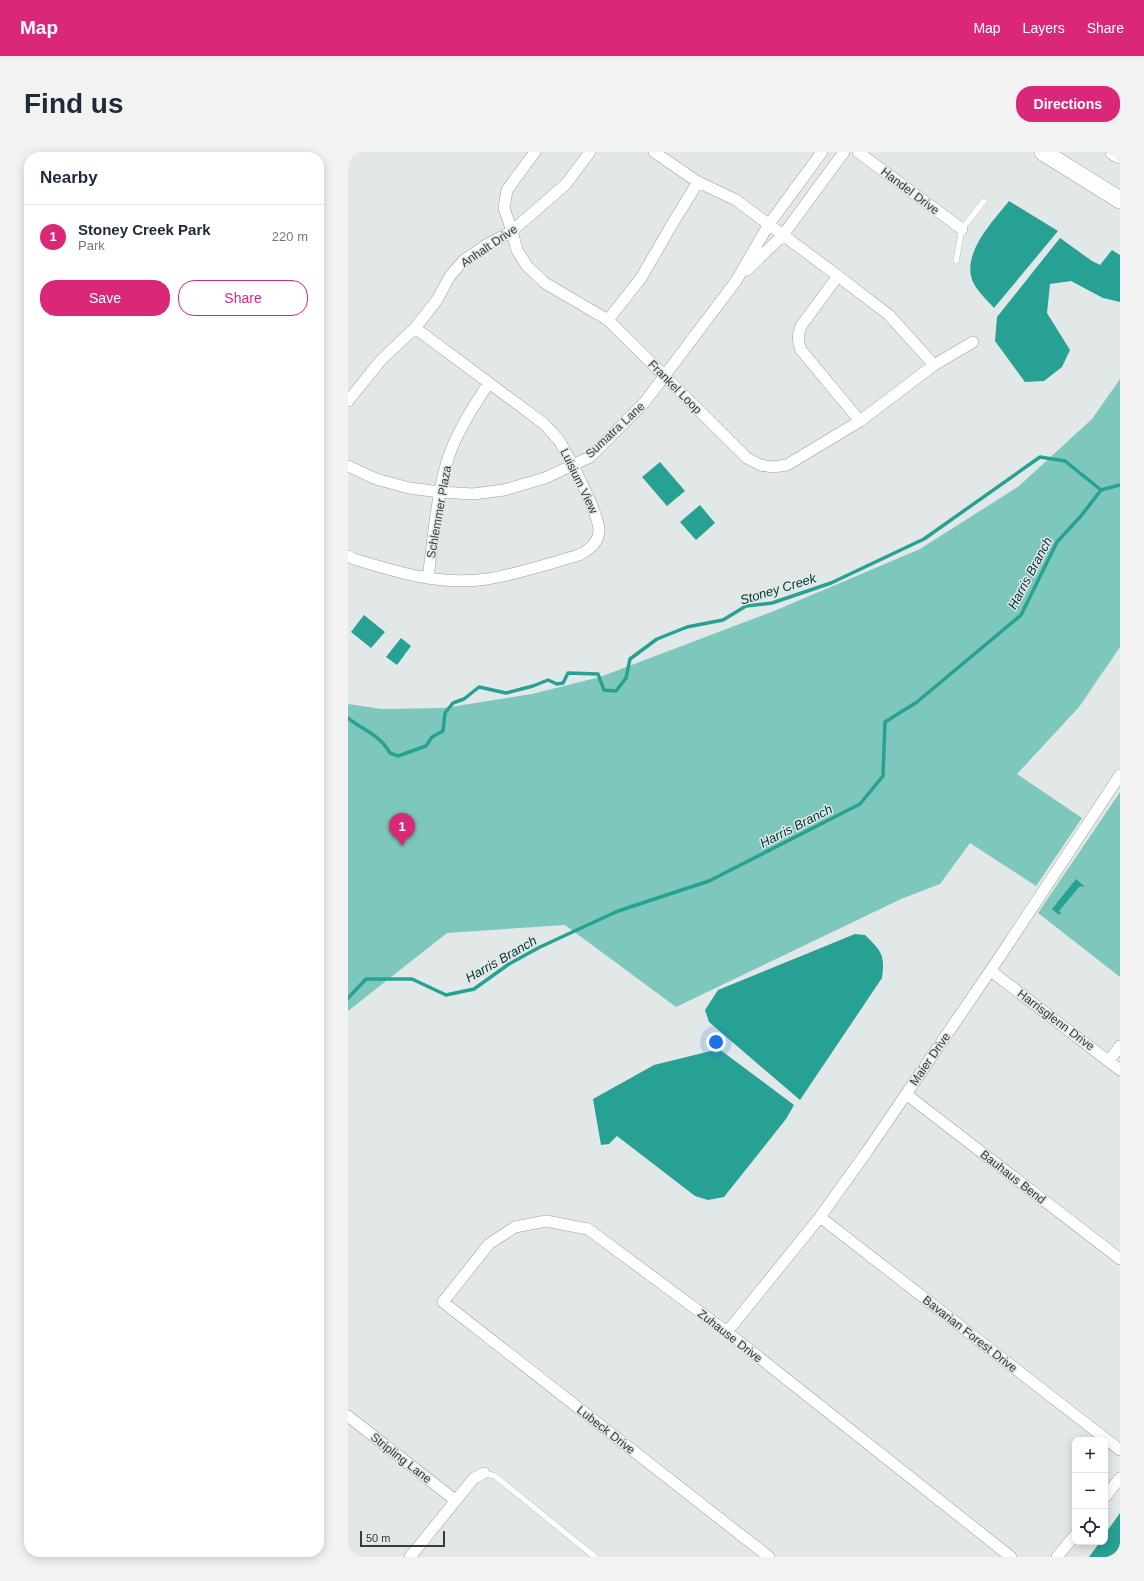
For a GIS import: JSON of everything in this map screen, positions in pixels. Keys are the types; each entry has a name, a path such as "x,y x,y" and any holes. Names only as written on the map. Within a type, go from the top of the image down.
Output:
{"main road":[{"path":"1043,152 1120,200"},
{"path":"1114,152 1120,155"}],"street":[{"name":"Frankel Loop","path":"535,152 507,190 504,208 517,250 527,266 545,283 608,320 747,458 760,465 773,467 787,465 860,421 934,365 972,342"},
{"name":"Anhalt Drive","path":"348,401 381,360 415,328 437,300 450,276 462,261 486,245 512,231 566,184 590,152"},
{"path":"654,152 698,182 736,200 838,276 889,315 934,365"},
{"name":"Sumatra Lane","path":"348,466 376,479 409,488 473,494 504,490 545,478 590,457 644,403 736,281 769,224 822,152"},
{"name":"Sumatra Lane","path":"736,281 783,235 844,152"},
{"name":"Handel Drive","path":"858,152 962,229"},
{"path":"608,320 641,278 674,220 698,182"},
{"path":"838,276 801,326 798,335 798,342 801,350 860,421"},
{"name":"Luisium View","path":"348,556 399,573 452,580 486,580 509,575 588,551 595,542 599,530 597,518 560,441 543,423 488,384 415,328"},
{"name":"Schlemmer Plaza","path":"428,578 440,492 446,464 472,410 488,384"},
{"name":"Maier Drive","path":"726,1332 820,1217 868,1150 991,971 1120,776"},
{"name":"Harrisglenn Drive","path":"991,971 1120,1070"},
{"path":"1109,1061 1120,1046"},
{"name":"Bauhaus Bend","path":"906,1094 1120,1260"},
{"name":"Bavarian Forest Drive","path":"820,1217 1120,1450"},
{"name":"Zuhause Drive","path":"443,1302 489,1244 515,1227 546,1221 588,1229 726,1332 1011,1557"},
{"name":"Lubeck Drive","path":"443,1302 769,1557"},
{"name":"Stripling Lane","path":"348,1416 455,1500"},
{"path":"410,1557 474,1478 484,1473"},
{"path":"1108,1493 1120,1478"},
{"path":"1057,1557 1072,1539"}],"lane":[{"path":"956,261 962,229 984,200"},
{"path":"484,1473 495,1476 595,1557"}],"shaded area":[{"path":"1009,201 1058,231 994,308 974,284 971,273 971,262 974,251 980,240"},
{"path":"1060,238 1100,265 1112,250 1120,255 1120,302 1103,298 1071,281 1050,284 1047,313 1070,350 1062,367 1044,381 1025,382 995,341 997,317"},
{"path":"1120,379 1120,647 1079,707 1017,774 1082,818 1036,886 970,843 940,884 901,899 676,1007 565,925 447,933 348,1011 348,704 382,709 444,708 532,694 600,677 774,611 920,549 1019,486 1092,419"},
{"path":"660,462 685,491 667,506 642,477"},
{"path":"700,505 715,523 696,540 680,522"},
{"path":"364,615 385,632 371,648 351,632"},
{"path":"401,638 411,646 397,665 386,657"},
{"path":"1120,792 1120,977 1038,913"},
{"path":"1076,879 1084,886 1080,886 1059,911 1061,913 1059,915 1052,909"},
{"path":"855,934 865,935 879,950 883,964 882,978 800,1100 709,1022 705,1010 718,990"},
{"path":"719,1049 794,1105 786,1119 724,1197 708,1200 695,1196 617,1136 609,1144 601,1145 593,1099 654,1065"},
{"path":"1120,1513 1120,1557 1089,1557 1098,1545 1108,1545 1108,1530"}],"waterway":[{"name":"Stoney Creek","path":"348,718 376,737 390,753 398,756 426,746 432,737 443,731 445,713 453,703 464,699 479,687 506,693 533,686 548,680 557,684 563,683 568,673 598,674 604,690 616,691 626,678 630,659 657,639 687,627 723,620 746,606 772,603 831,583 924,539 1040,457 1065,461 1101,490"},
{"name":"Harris Branch","path":"348,998 366,979 412,979 446,995 474,989 509,964 540,947 618,911 709,881 860,804 883,776 885,722 917,702 1021,615 1057,542 1081,516 1101,490 1120,485"}],"place":[{"name":"Stoney Creek Park","path":"402,846"}]}
